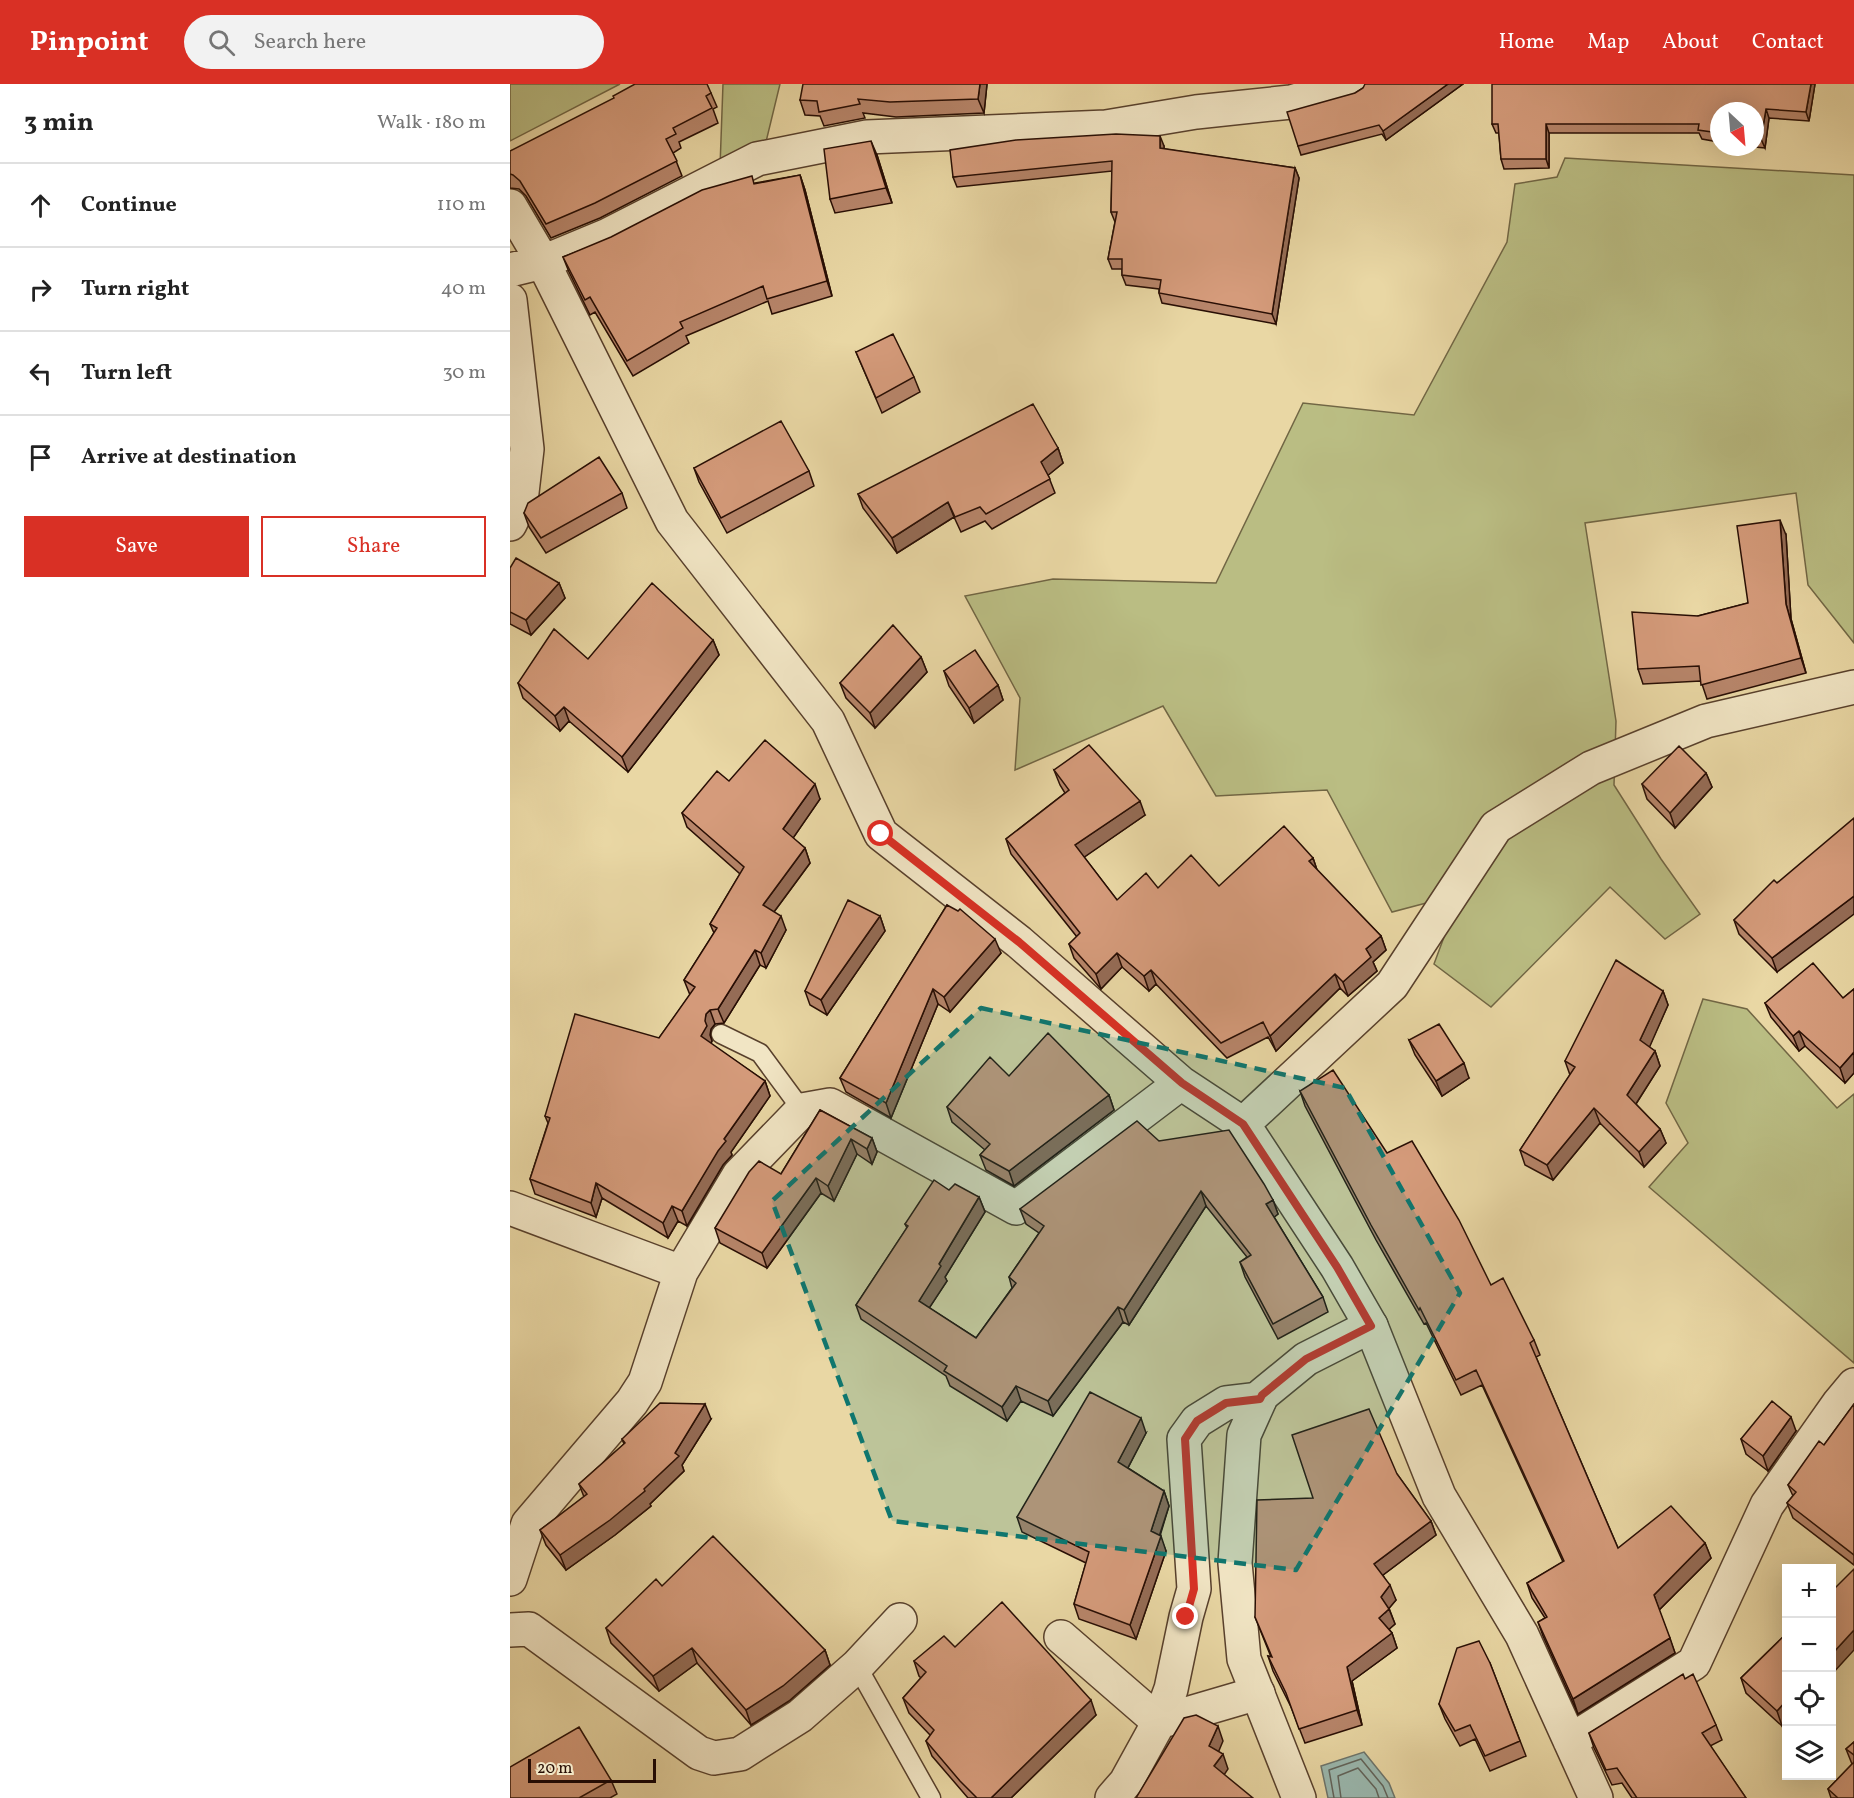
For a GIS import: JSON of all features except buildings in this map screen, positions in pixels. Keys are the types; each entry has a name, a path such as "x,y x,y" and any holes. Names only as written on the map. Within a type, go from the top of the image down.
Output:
{"street":[{"path":"510,270 543,262 608,235 757,159 867,137 1106,127 1196,112 1291,102 1353,84"},
{"path":"510,206 543,262 672,521 828,721 881,834 1019,942 1182,1083 1243,1124 1337,1267 1371,1326 1439,1496 1522,1635 1596,1798"},
{"path":"510,300 527,449 521,501 510,524"},
{"path":"1243,1124 1392,985 1496,827 1591,768 1706,721 1854,687"},
{"path":"510,1579 528,1524 632,1402 645,1382 681,1272 739,1175 801,1110 830,1105 1016,1208 1182,1083"},
{"path":"510,1208 681,1272"},
{"path":"1299,1798 1244,1659 1235,1563 1244,1435 1262,1395 1306,1359 1371,1326"},
{"path":"1570,1741 1694,1664 1767,1505 1839,1402 1854,1385"},
{"path":"1112,1798 1126,1782 1159,1722 1171,1689 1194,1589 1185,1439 1197,1421 1226,1403 1260,1399"},
{"path":"510,1630 529,1629 699,1753 714,1758 740,1754 800,1716 857,1666 900,1620"},
{"path":"1061,1637 1159,1722"},
{"path":"1159,1722 1258,1693"}],"lane":[{"path":"722,1034 760,1053 801,1110"},
{"path":"857,1666 931,1798"}],"highlighted area":[{"path":"981,1008 1345,1088 1460,1293 1296,1570 892,1521 772,1201"}],"green space":[{"path":"510,84 620,84 510,141"},
{"path":"723,84 780,84 765,146 720,167"},
{"path":"1565,158 1854,175 1854,643 1808,585 1796,493 1585,523 1616,721 1614,785 1661,859 1700,914 1665,939 1610,887 1491,1007 1434,964 1460,894 1392,912 1327,790 1216,796 1163,706 1015,770 1020,698 965,596 1053,579 1216,583 1303,403 1414,415 1507,242 1515,184 1557,177"},
{"path":"1703,999 1747,1009 1837,1108 1854,1094 1854,1363 1649,1187 1688,1143 1666,1103"}],"water":[{"path":"1364,1752 1389,1783 1395,1798 1328,1798 1321,1766"}],"route":[{"path":"881,834 1019,942 1182,1083 1243,1124 1337,1267 1371,1326 1306,1359 1260,1399 1226,1403 1197,1421 1185,1439 1194,1589 1186,1617"}]}
